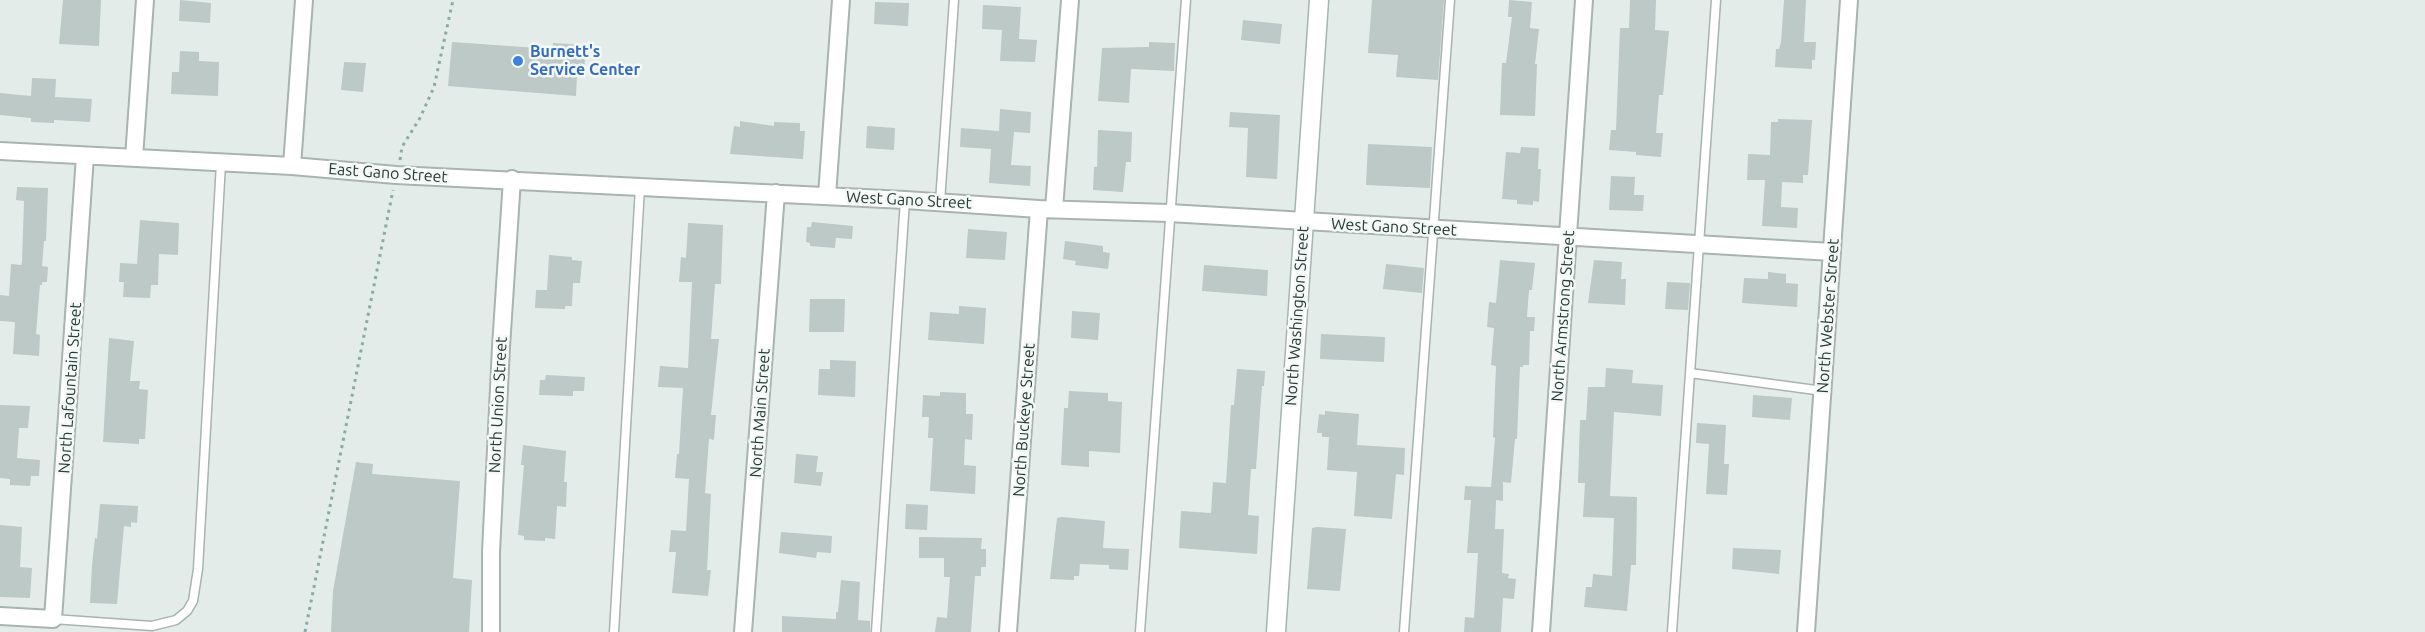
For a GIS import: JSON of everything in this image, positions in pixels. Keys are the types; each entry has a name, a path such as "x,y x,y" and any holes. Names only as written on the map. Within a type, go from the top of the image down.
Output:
{"main road":[{"name":"North Washington Street","path":"1276,632 1319,0"}],"street":[{"path":"134,158 145,0"},
{"path":"292,166 304,0"},
{"path":"827,196 841,0"},
{"name":"North Buckeye Street","path":"1008,632 1047,209 1070,0"},
{"name":"North Armstrong Street","path":"1541,632 1584,0"},
{"name":"North Webster Street","path":"1806,632 1849,0"},
{"name":"East Gano Street","path":"0,151 292,166 396,175 776,193"},
{"name":"North Lafountain Street","path":"53,619 85,156"},
{"name":"North Union Street","path":"491,632 492,540 512,179"},
{"name":"West Gano Street","path":"776,193 1047,209 1169,213 1832,252"},
{"name":"North Main Street","path":"743,632 776,193"},
{"path":"0,616 53,619"}],"lane":[{"path":"940,202 954,0"},
{"path":"1140,632 1186,0"},
{"path":"1404,632 1450,0"},
{"path":"1672,632 1716,0"},
{"path":"53,619 152,626 176,620 187,611 193,601 199,558 221,163"},
{"path":"614,632 640,187"},
{"path":"876,632 905,200"},
{"path":"1690,373 1823,391"}],"path":[{"path":"305,632 402,147 420,118 434,87 453,0"}],"building":[{"path":"63,0 101,0 99,46 59,44"},
{"path":"180,0 211,3 210,23 179,21"},
{"path":"1372,0 1444,0 1438,80 1396,77 1398,55 1368,53"},
{"path":"1509,0 1532,2 1530,28 1539,29 1535,64 1537,64 1535,116 1500,115 1502,63 1506,63 1512,17 1508,17"},
{"path":"1630,0 1656,0 1655,30 1669,31 1663,95 1659,95 1656,133 1663,133 1661,157 1609,150 1611,130 1616,130 1620,28 1629,28"},
{"path":"1784,0 1806,0 1804,42 1816,42 1812,69 1775,67 1776,49 1779,49 1781,42"},
{"path":"875,2 909,3 908,26 874,24"},
{"path":"983,5 1021,7 1019,39 1037,40 1035,62 1000,61 1002,30 982,29"},
{"path":"1243,20 1282,24 1280,44 1241,40"},
{"name":"Burnett's Service Center","path":"452,42 552,49 553,43 586,45 584,73 577,73 576,96 448,86"},
{"path":"1149,42 1175,43 1174,71 1131,69 1129,103 1098,101 1102,48 1149,47"},
{"path":"180,51 199,52 199,61 219,62 218,96 171,94 172,72 179,72"},
{"path":"344,62 366,63 363,92 341,90"},
{"path":"32,78 56,79 55,97 92,99 90,122 54,120 54,123 31,122 31,118 0,115 0,93 31,96"},
{"path":"1000,109 1031,112 1030,133 1014,132 1011,165 1031,166 1030,186 989,183 991,149 960,147 961,128 999,131"},
{"path":"1230,112 1280,115 1277,179 1246,177 1248,128 1229,127"},
{"path":"1778,119 1812,120 1808,175 1803,175 1803,183 1782,182 1781,207 1798,208 1797,228 1762,226 1765,180 1747,180 1748,154 1770,155 1771,122 1778,122"},
{"path":"740,121 774,126 774,122 800,123 800,131 805,131 803,159 730,154 734,126 740,127"},
{"path":"867,126 895,128 894,150 866,148"},
{"path":"1098,130 1132,132 1131,162 1126,162 1123,192 1093,190 1094,167 1097,167"},
{"path":"1368,144 1432,147 1430,188 1366,185"},
{"path":"1521,147 1539,148 1538,169 1541,169 1539,202 1533,201 1533,205 1517,204 1517,200 1502,199 1506,152 1520,153"},
{"path":"1611,176 1635,177 1634,195 1644,195 1643,211 1609,210"},
{"path":"17,187 48,188 46,241 44,241 42,266 48,267 47,282 42,282 40,285 36,334 40,335 39,356 13,354 15,322 0,321 0,295 9,296 11,264 21,265 22,262 24,201 16,200"},
{"path":"140,220 179,223 178,255 159,254 158,285 151,285 150,298 123,297 124,282 119,282 120,263 137,264"},
{"path":"812,222 853,226 852,239 836,238 835,248 810,246 810,243 806,242 807,227 811,227"},
{"path":"688,223 723,225 721,284 715,284 711,339 719,339 711,415 716,415 714,440 709,439 705,493 711,494 707,570 711,570 708,596 672,593 676,552 669,552 671,530 686,531 689,479 675,478 677,454 679,454 683,388 658,387 660,366 688,368 692,282 679,282 681,257 686,258"},
{"path":"968,229 1007,232 1005,260 966,258"},
{"path":"1065,241 1103,246 1103,252 1110,253 1108,269 1075,265 1076,261 1063,259"},
{"path":"549,255 572,257 572,260 582,261 580,283 573,283 572,306 565,306 565,309 535,308 536,290 547,290"},
{"path":"1500,260 1535,263 1532,290 1529,290 1527,317 1535,317 1534,331 1530,331 1529,365 1520,367 1517,439 1515,439 1511,483 1503,482 1503,501 1496,500 1495,529 1504,529 1502,573 1509,574 1508,578 1516,579 1514,599 1503,598 1501,632 1464,632 1465,617 1474,618 1478,553 1467,553 1471,500 1464,500 1465,486 1491,487 1495,438 1493,437 1496,366 1491,365 1494,328 1487,327 1489,302 1496,303"},
{"path":"1594,260 1622,262 1621,279 1626,279 1625,305 1588,303"},
{"path":"1386,264 1424,268 1422,293 1383,289"},
{"path":"1204,265 1268,270 1267,296 1202,291"},
{"path":"1768,272 1786,274 1786,283 1798,284 1797,307 1742,303 1744,278 1768,279"},
{"path":"1667,282 1690,283 1688,310 1665,309"},
{"path":"810,299 845,299 844,332 809,332"},
{"path":"959,306 986,308 984,344 928,340 930,312 959,314"},
{"path":"1072,311 1100,313 1098,340 1071,338"},
{"path":"1321,334 1385,337 1384,362 1320,359"},
{"path":"109,338 134,341 130,381 140,381 139,389 148,390 145,439 139,439 139,444 103,442"},
{"path":"830,360 856,361 855,397 818,395 819,369 830,369"},
{"path":"1606,368 1633,370 1632,383 1663,385 1661,416 1614,412 1610,496 1637,497 1636,565 1631,565 1627,611 1584,607 1586,587 1592,587 1593,574 1612,576 1614,518 1583,517 1585,483 1578,483 1580,420 1586,420 1588,387 1605,387"},
{"path":"1237,369 1265,371 1256,469 1251,469 1248,515 1259,516 1257,554 1179,548 1181,511 1211,513 1213,482 1226,483 1231,405 1234,405"},
{"path":"546,375 585,377 584,391 573,391 573,396 539,395 540,380 545,380"},
{"path":"1069,391 1108,393 1108,401 1122,402 1120,453 1089,451 1089,467 1061,465 1064,408 1068,408"},
{"path":"940,392 966,393 966,414 973,414 972,440 965,439 964,465 976,466 975,494 930,491 933,438 928,438 929,417 922,417 923,395 940,396"},
{"path":"1753,395 1792,398 1790,420 1752,417"},
{"path":"0,405 30,406 28,428 19,428 17,458 40,460 39,476 31,476 30,486 10,485 10,479 0,478"},
{"path":"1325,411 1359,414 1357,445 1405,448 1404,475 1396,474 1392,519 1354,516 1357,472 1327,470 1329,437 1322,437 1322,433 1317,433 1319,414 1325,415"},
{"path":"1697,423 1726,425 1724,464 1729,464 1727,495 1706,494 1709,444 1696,443"},
{"path":"523,445 566,451 564,482 567,482 566,507 557,506 555,539 524,540 524,536 518,535 524,465 521,465"},
{"path":"796,454 818,456 816,472 823,472 821,486 794,483"},
{"path":"356,462 373,464 372,474 460,481 453,578 472,580 469,632 331,632 333,591"},
{"path":"100,504 138,506 137,523 131,522 131,527 124,526 117,604 90,603 92,565"},
{"path":"906,504 928,505 927,530 905,529"},
{"path":"1057,518 1105,521 1103,548 1129,549 1128,570 1109,569 1109,565 1080,564 1079,576 1074,576 1074,580 1050,579"},
{"path":"0,525 22,527 20,567 32,568 30,598 0,597"},
{"path":"1312,528 1346,529 1340,591 1307,589"},
{"path":"781,532 832,536 831,553 817,552 816,558 779,553"},
{"path":"919,537 982,538 981,549 986,549 986,567 981,567 981,576 975,576 971,632 935,632 937,617 947,618 950,577 944,577 944,558 919,558"},
{"path":"1733,548 1781,550 1779,574 1732,569"},
{"path":"841,580 860,582 858,620 870,621 870,632 782,632 782,616 836,619"}],"place":[{"name":"Burnett's Service Center","path":"518,61"}]}
